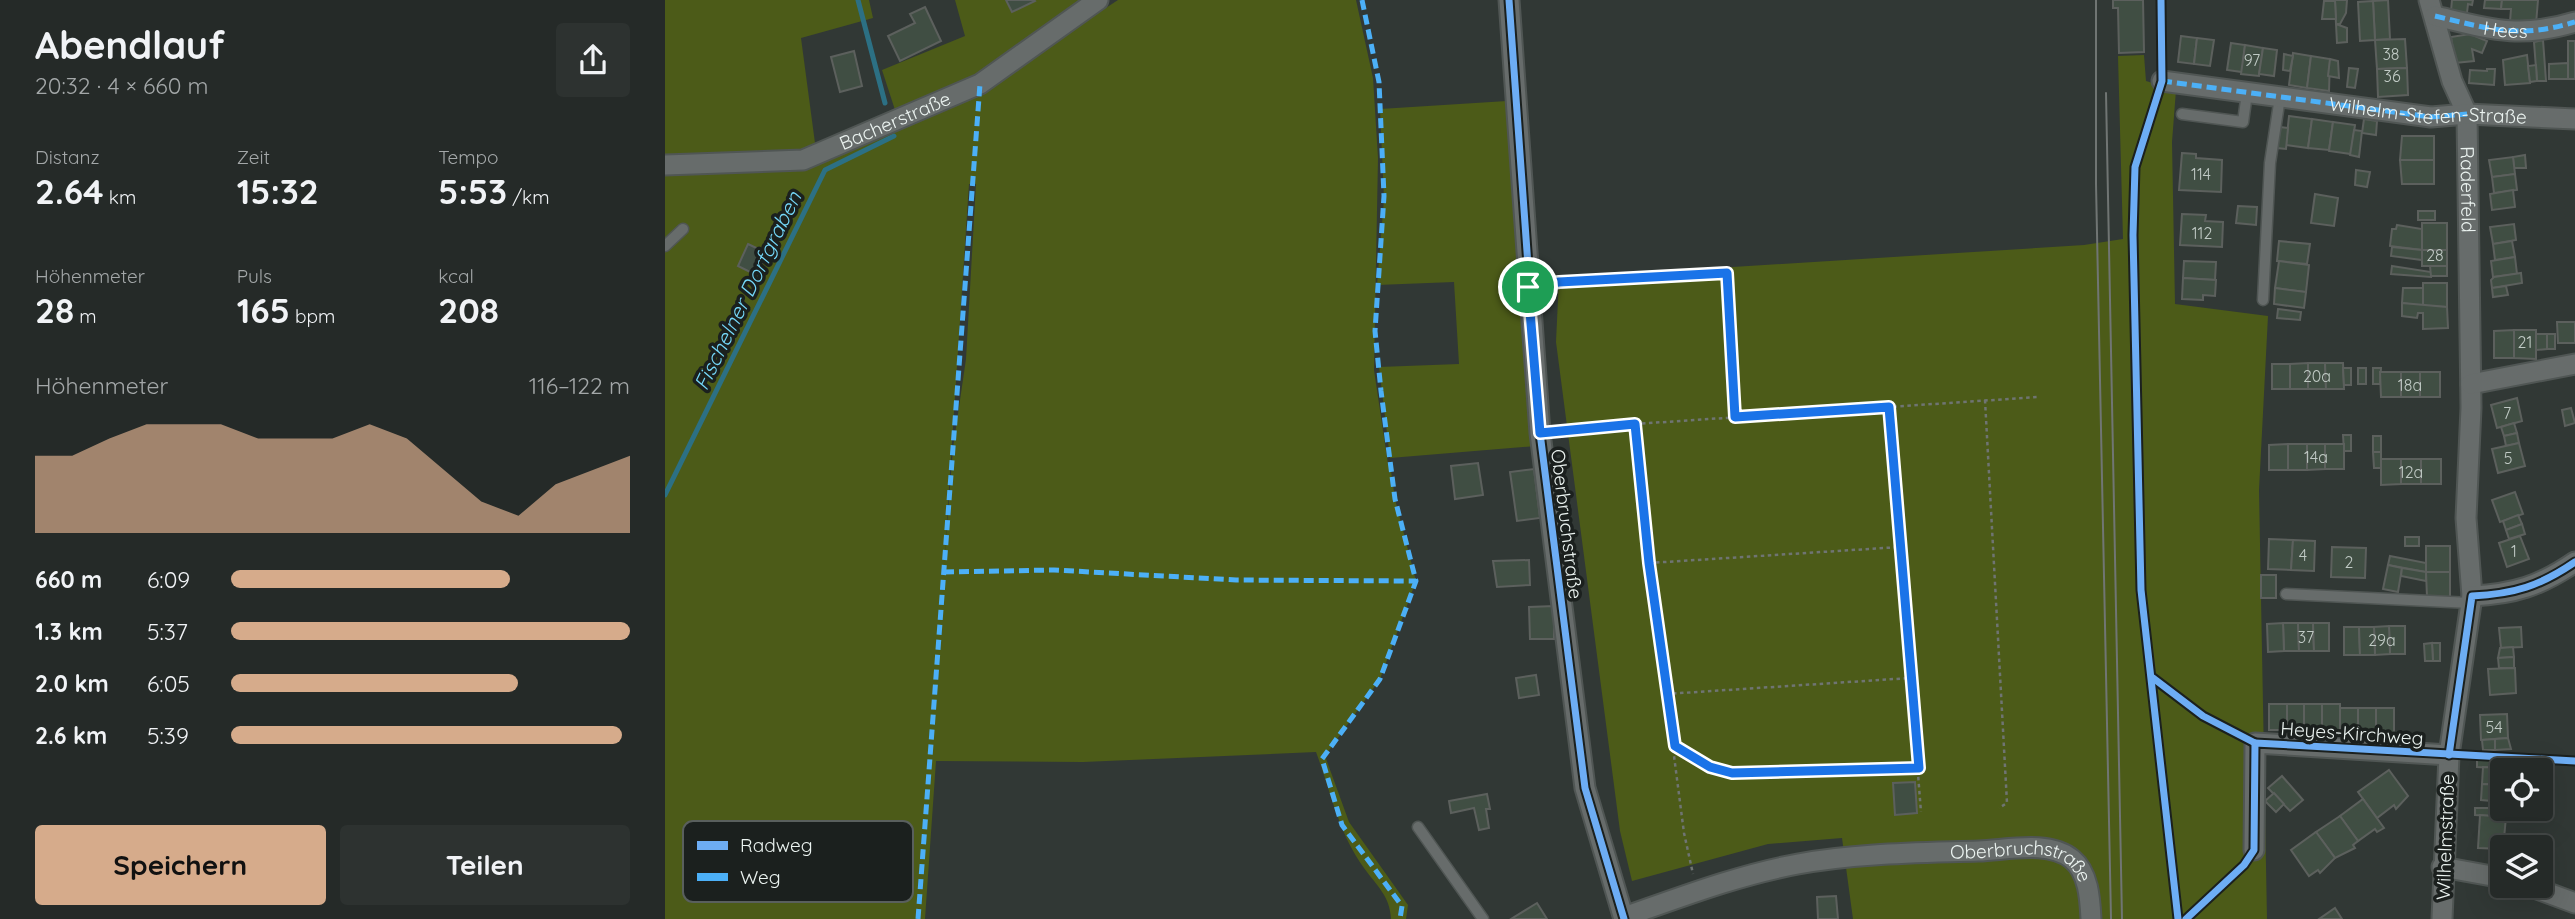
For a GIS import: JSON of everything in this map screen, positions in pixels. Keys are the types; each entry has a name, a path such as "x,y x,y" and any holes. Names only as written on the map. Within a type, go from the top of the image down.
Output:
{"street":[{"name":"Bacherstraße","path":"665,165 803,160 980,83 1098,0"},
{"name":"Oberbruchstraße","path":"1509,0 1540,433 1585,788 1624,918 1765,871 1835,858 2041,848 2061,852 2075,861 2085,877 2091,919"},
{"name":"Hees","path":"2432,8 2506,33 2554,28 2575,22"},
{"name":"Raderfeld","path":"2432,8 2452,81 2467,114 2471,384 2466,519 2471,599"},
{"name":"Wilhelm-Stefen-Straße","path":"2162,81 2431,117 2467,114 2575,119"},
{"path":"2471,384 2575,364"},
{"path":"2471,599 2507,594 2551,578 2575,562"},
{"name":"Heyes-Kirchweg","path":"2254,850 2255,743 2449,755 2471,599"},
{"name":"Wilhelmstraße","path":"2442,919 2442,867 2449,755"},
{"path":"2442,867 2490,876"},
{"path":"2553,895 2575,903"}],"lane":[{"path":"2182,114 2243,122 2248,93"},
{"path":"2263,300 2270,163 2280,97"},
{"path":"665,246 683,229"},
{"path":"2286,594 2471,599"},
{"path":"1418,827 1483,919"}],"path":[{"path":"1528,287 1559,282 1727,273 1735,417"},
{"path":"1540,433 1635,424 2038,397"},
{"path":"1985,400 2007,803 1999,808"},
{"path":"1889,407 1921,812"},
{"path":"1635,424 1649,563 1675,746 1684,833 1696,892"},
{"path":"1649,563 1900,547"},
{"path":"1666,694 1910,678"},
{"path":"1675,746 1710,767 1732,773 1919,768"}],"green space":[{"path":"665,0 869,0 873,18 801,38 817,158 986,87 1118,0 1356,0 1373,78 1378,158 1374,370 1388,464 1416,581 1380,679 1325,756 1349,822 1408,905 1406,919 1391,919 1385,898 1355,854 1341,826 1316,752 1083,762 936,761 925,919 665,919","holes":["969,184 976,184 966,359 953,448 944,564"]},
{"path":"955,0 1082,0 976,75 896,113 882,70 965,36"},
{"path":"2144,55 2146,81 2176,90 2172,142 2175,304 2268,316 2259,490 2267,919 1853,919 1842,838 1768,844 1632,881 1620,831 1556,342 1559,278 2084,245 2123,239 2118,56"},
{"path":"1507,101 1536,446 1390,458 1379,367 1459,364 1454,282 1377,285 1384,199 1380,109"}],"building":[{"path":"1006,0 1034,0 1035,1 1012,12"},
{"path":"2113,0 2143,0 2144,52 2119,53 2118,8 2113,8"},
{"path":"2335,0 2347,0 2346,13 2340,24 2336,24"},
{"path":"2388,0 2390,39 2375,40 2373,1"},
{"path":"2452,0 2473,0 2472,5 2468,4 2467,13 2451,11"},
{"path":"2485,0 2502,0 2501,9 2484,8"},
{"path":"2502,0 2538,0 2536,24 2510,22 2511,9 2501,9"},
{"path":"2324,1 2335,1 2336,19 2322,19"},
{"path":"2373,1 2375,40 2360,41 2358,2"},
{"path":"925,7 941,41 900,61 888,36 915,23 910,14"},
{"path":"2336,24 2347,28 2347,42 2337,43"},
{"path":"2470,34 2487,41 2482,53 2472,49 2474,61 2455,63 2451,37"},
{"path":"2181,36 2197,38 2194,64 2178,62"},
{"path":"2197,38 2214,40 2210,66 2194,64"},
{"path":"2405,39 2407,68 2377,69 2375,40"},
{"path":"2543,40 2546,81 2537,81 2534,42"},
{"path":"2568,41 2575,41 2575,79 2568,79"},
{"path":"2231,43 2245,45 2242,72 2227,70"},
{"path":"2245,45 2263,48 2259,76 2241,74"},
{"path":"2263,48 2277,50 2274,76 2259,74"},
{"path":"854,51 862,86 840,92 831,57"},
{"path":"2293,53 2311,56 2307,88 2289,85"},
{"path":"2284,54 2293,56 2290,71 2283,70"},
{"path":"2527,55 2530,83 2505,85 2503,60"},
{"path":"2311,56 2330,59 2329,91 2307,88"},
{"path":"2330,59 2338,61 2339,78 2328,76"},
{"path":"2568,63 2568,79 2549,79 2549,64"},
{"path":"2536,65 2537,81 2530,82 2528,66"},
{"path":"2349,68 2358,69 2355,88 2347,87"},
{"path":"2407,68 2408,95 2378,97 2377,69"},
{"path":"2495,69 2494,85 2469,83 2470,70"},
{"path":"2289,116 2312,119 2308,148 2286,145"},
{"path":"2312,119 2333,122 2329,150 2308,148"},
{"path":"2364,119 2377,121 2376,135 2362,133"},
{"path":"2333,122 2355,125 2351,154 2329,151"},
{"path":"2280,127 2288,128 2286,149 2277,148"},
{"path":"2354,130 2362,131 2359,157 2350,155"},
{"path":"2402,136 2434,136 2434,160 2400,160"},
{"path":"2182,153 2196,154 2196,158 2222,160 2221,192 2179,190"},
{"path":"2525,155 2526,168 2514,168 2513,157"},
{"path":"2513,157 2515,174 2492,177 2489,160"},
{"path":"2400,160 2434,160 2434,184 2402,184"},
{"path":"2356,170 2370,172 2367,187 2355,185"},
{"path":"2515,174 2517,190 2494,193 2492,177"},
{"path":"2513,190 2515,207 2492,210 2490,194"},
{"path":"2315,194 2338,198 2334,226 2311,223"},
{"path":"2238,206 2257,207 2256,225 2236,223"},
{"path":"2418,211 2435,211 2435,220 2418,220"},
{"path":"2182,214 2206,215 2205,221 2223,222 2222,247 2180,245"},
{"path":"2422,223 2447,223 2447,250 2422,250"},
{"path":"2514,224 2516,240 2493,244 2490,227"},
{"path":"2397,225 2422,229 2422,250 2390,246 2392,229 2396,229"},
{"path":"2279,241 2310,244 2307,264 2277,261"},
{"path":"2512,241 2515,257 2495,260 2493,244"},
{"path":"748,244 767,253 756,275 738,266"},
{"path":"2392,247 2422,250 2422,260 2391,256"},
{"path":"2422,250 2447,250 2447,266 2422,266"},
{"path":"2515,257 2517,274 2493,277 2491,261"},
{"path":"2184,261 2216,262 2215,280 2183,278"},
{"path":"2279,261 2309,265 2306,292 2275,288"},
{"path":"2392,266 2431,272 2431,277 2391,274"},
{"path":"2430,266 2447,266 2447,276 2431,276"},
{"path":"2521,273 2522,283 2492,288 2491,280 2494,277"},
{"path":"2183,278 2216,280 2215,296 2203,295 2203,300 2182,299"},
{"path":"2423,283 2447,283 2447,307 2423,306"},
{"path":"2506,286 2508,295 2493,297 2492,288"},
{"path":"2275,288 2306,292 2304,308 2274,304"},
{"path":"2403,288 2423,288 2423,306 2402,303"},
{"path":"2402,303 2447,307 2448,328 2423,329 2423,313 2418,313 2417,318 2402,316"},
{"path":"2278,309 2301,312 2300,320 2277,318"},
{"path":"2557,322 2575,322 2575,343 2558,343"},
{"path":"2514,330 2514,358 2494,358 2494,331"},
{"path":"2514,330 2536,330 2536,359 2514,358"},
{"path":"2536,334 2547,334 2547,349 2536,350"},
{"path":"2547,334 2555,334 2555,349 2547,349"},
{"path":"2308,363 2325,363 2326,389 2308,389"},
{"path":"2308,363 2308,389 2290,389 2290,364"},
{"path":"2325,363 2343,363 2344,389 2326,389"},
{"path":"2272,364 2290,364 2290,389 2272,389"},
{"path":"2343,368 2351,368 2351,385 2344,385"},
{"path":"2358,368 2366,368 2366,384 2358,384"},
{"path":"2373,368 2381,368 2380,384 2373,384"},
{"path":"2380,372 2401,372 2401,397 2381,397"},
{"path":"2401,372 2420,372 2420,397 2401,397"},
{"path":"2420,372 2440,372 2440,397 2420,397"},
{"path":"2517,398 2522,421 2497,428 2491,405"},
{"path":"2571,408 2575,423 2565,426 2562,410"},
{"path":"2514,423 2517,433 2504,436 2501,427"},
{"path":"2517,433 2519,443 2506,446 2504,436"},
{"path":"2343,435 2351,435 2351,451 2344,451"},
{"path":"2373,436 2381,436 2381,452 2373,452"},
{"path":"2519,443 2525,466 2498,473 2492,449"},
{"path":"2288,444 2307,444 2307,470 2288,470"},
{"path":"2288,444 2288,470 2269,470 2269,445"},
{"path":"2307,444 2325,444 2325,469 2307,470"},
{"path":"2325,444 2344,444 2344,469 2325,469"},
{"path":"2373,452 2381,452 2381,468 2374,468"},
{"path":"2381,459 2401,459 2401,484 2381,485"},
{"path":"2401,459 2421,459 2421,484 2401,484"},
{"path":"2421,459 2441,459 2441,484 2421,484"},
{"path":"1478,463 1483,495 1455,499 1451,466"},
{"path":"1534,469 1540,518 1517,521 1510,472"},
{"path":"2515,492 2523,514 2500,522 2492,500"},
{"path":"2518,515 2522,524 2506,530 2503,521"},
{"path":"2522,524 2525,534 2509,539 2506,530"},
{"path":"2520,536 2529,559 2507,567 2499,543"},
{"path":"2405,537 2419,537 2419,546 2405,546"},
{"path":"2269,539 2293,540 2291,570 2268,569"},
{"path":"2293,540 2315,541 2314,571 2291,570"},
{"path":"2426,546 2450,546 2450,572 2426,572"},
{"path":"2332,547 2366,548 2365,578 2331,577"},
{"path":"2390,556 2426,563 2426,572 2388,565"},
{"path":"1529,560 1530,585 1497,587 1493,561"},
{"path":"2388,565 2402,568 2398,592 2383,589"},
{"path":"2402,568 2426,572 2426,581 2401,576"},
{"path":"2426,572 2450,572 2450,597 2427,597"},
{"path":"2261,575 2276,575 2276,598 2261,598"},
{"path":"1554,606 1554,639 1530,639 1529,607"},
{"path":"2283,623 2298,623 2299,651 2284,651"},
{"path":"2283,623 2284,651 2268,652 2267,624"},
{"path":"2298,623 2313,623 2314,651 2299,651"},
{"path":"2313,623 2329,623 2329,651 2314,651"},
{"path":"2389,626 2405,626 2405,654 2390,654"},
{"path":"2389,626 2390,654 2375,655 2374,627"},
{"path":"2344,627 2359,627 2360,655 2344,655"},
{"path":"2359,627 2374,627 2375,655 2360,655"},
{"path":"2521,627 2522,647 2501,648 2499,628"},
{"path":"2432,643 2440,643 2440,661 2433,661"},
{"path":"2432,643 2433,661 2425,661 2424,644"},
{"path":"2513,647 2514,657 2498,658 2500,648"},
{"path":"2514,657 2514,668 2499,668 2498,658"},
{"path":"2515,668 2516,693 2490,695 2488,669"},
{"path":"1536,675 1539,695 1519,698 1516,678"},
{"path":"2269,704 2287,704 2287,730 2269,730"},
{"path":"2287,704 2304,704 2304,730 2287,730"},
{"path":"2304,704 2322,704 2322,730 2304,730"},
{"path":"2322,704 2340,704 2340,730 2322,730"},
{"path":"2340,708 2358,708 2358,735 2340,735"},
{"path":"2358,708 2376,708 2376,735 2358,735"},
{"path":"2376,708 2394,708 2394,735 2376,735"},
{"path":"2507,714 2508,738 2481,740 2480,715"},
{"path":"2508,738 2511,749 2495,750 2495,739"},
{"path":"2495,739 2495,750 2483,750 2482,740"},
{"path":"2477,759 2490,760 2490,768 2477,767"},
{"path":"2483,767 2490,767 2490,784 2482,784"},
{"path":"2389,770 2408,796 2396,809 2394,805 2377,818 2358,792"},
{"path":"2282,776 2303,800 2290,811 2268,788"},
{"path":"1915,782 1917,813 1895,815 1893,783"},
{"path":"2482,784 2490,784 2490,801 2481,800"},
{"path":"2274,793 2284,804 2276,812 2265,801"},
{"path":"1487,794 1490,809 1486,809 1489,828 1479,830 1474,808 1451,813 1449,801"},
{"path":"2363,799 2384,828 2377,832 2375,829 2358,841 2340,816"},
{"path":"2475,808 2490,808 2490,816 2475,815"},
{"path":"2480,815 2490,816 2490,821 2506,821 2504,835 2490,835 2490,848 2478,848"},
{"path":"2340,816 2358,841 2353,845 2355,848 2335,858 2316,832"},
{"path":"2316,832 2335,858 2320,873 2318,870 2309,876 2291,850"},
{"path":"1836,896 1838,919 1818,919 1817,897"},
{"path":"1537,903 1547,919 1511,919"},
{"path":"2335,908 2342,919 2319,919"}],"waterway":[{"name":"Fischelner Dorfgraben","path":"858,0 885,103"},
{"name":"Fischelner Dorfgraben","path":"665,495 825,170 894,136"}],"tram line":[{"path":"2096,0 2096,184 2111,919"},
{"path":"2106,93 2122,919"}],"marked path":[{"path":"1362,0 1379,82 1384,196 1375,331 1395,499 1416,581 1380,679 1322,759 1342,825 1402,906 1400,919"},
{"path":"2435,16 2489,28 2521,31 2575,22"},
{"path":"2162,81 2431,117 2467,114"},
{"path":"918,919 980,84"},
{"path":"944,572 1054,570 1236,580 1416,581"}],"cycle path":[{"path":"1509,0 1540,433 1585,788 1624,919"},
{"path":"2161,0 2162,81 2135,167 2133,235 2141,590 2178,919"},
{"path":"2449,755 2472,596 2526,587 2575,562"},
{"path":"2153,678 2203,716 2255,743"},
{"path":"2186,919 2244,865 2254,850 2255,743 2575,761"}],"route":[{"path":"1727,273 1735,417 1889,407 1919,768 1732,773 1710,767 1675,746 1649,563 1635,424 1540,433 1528,287 1559,282 1727,273"}]}
